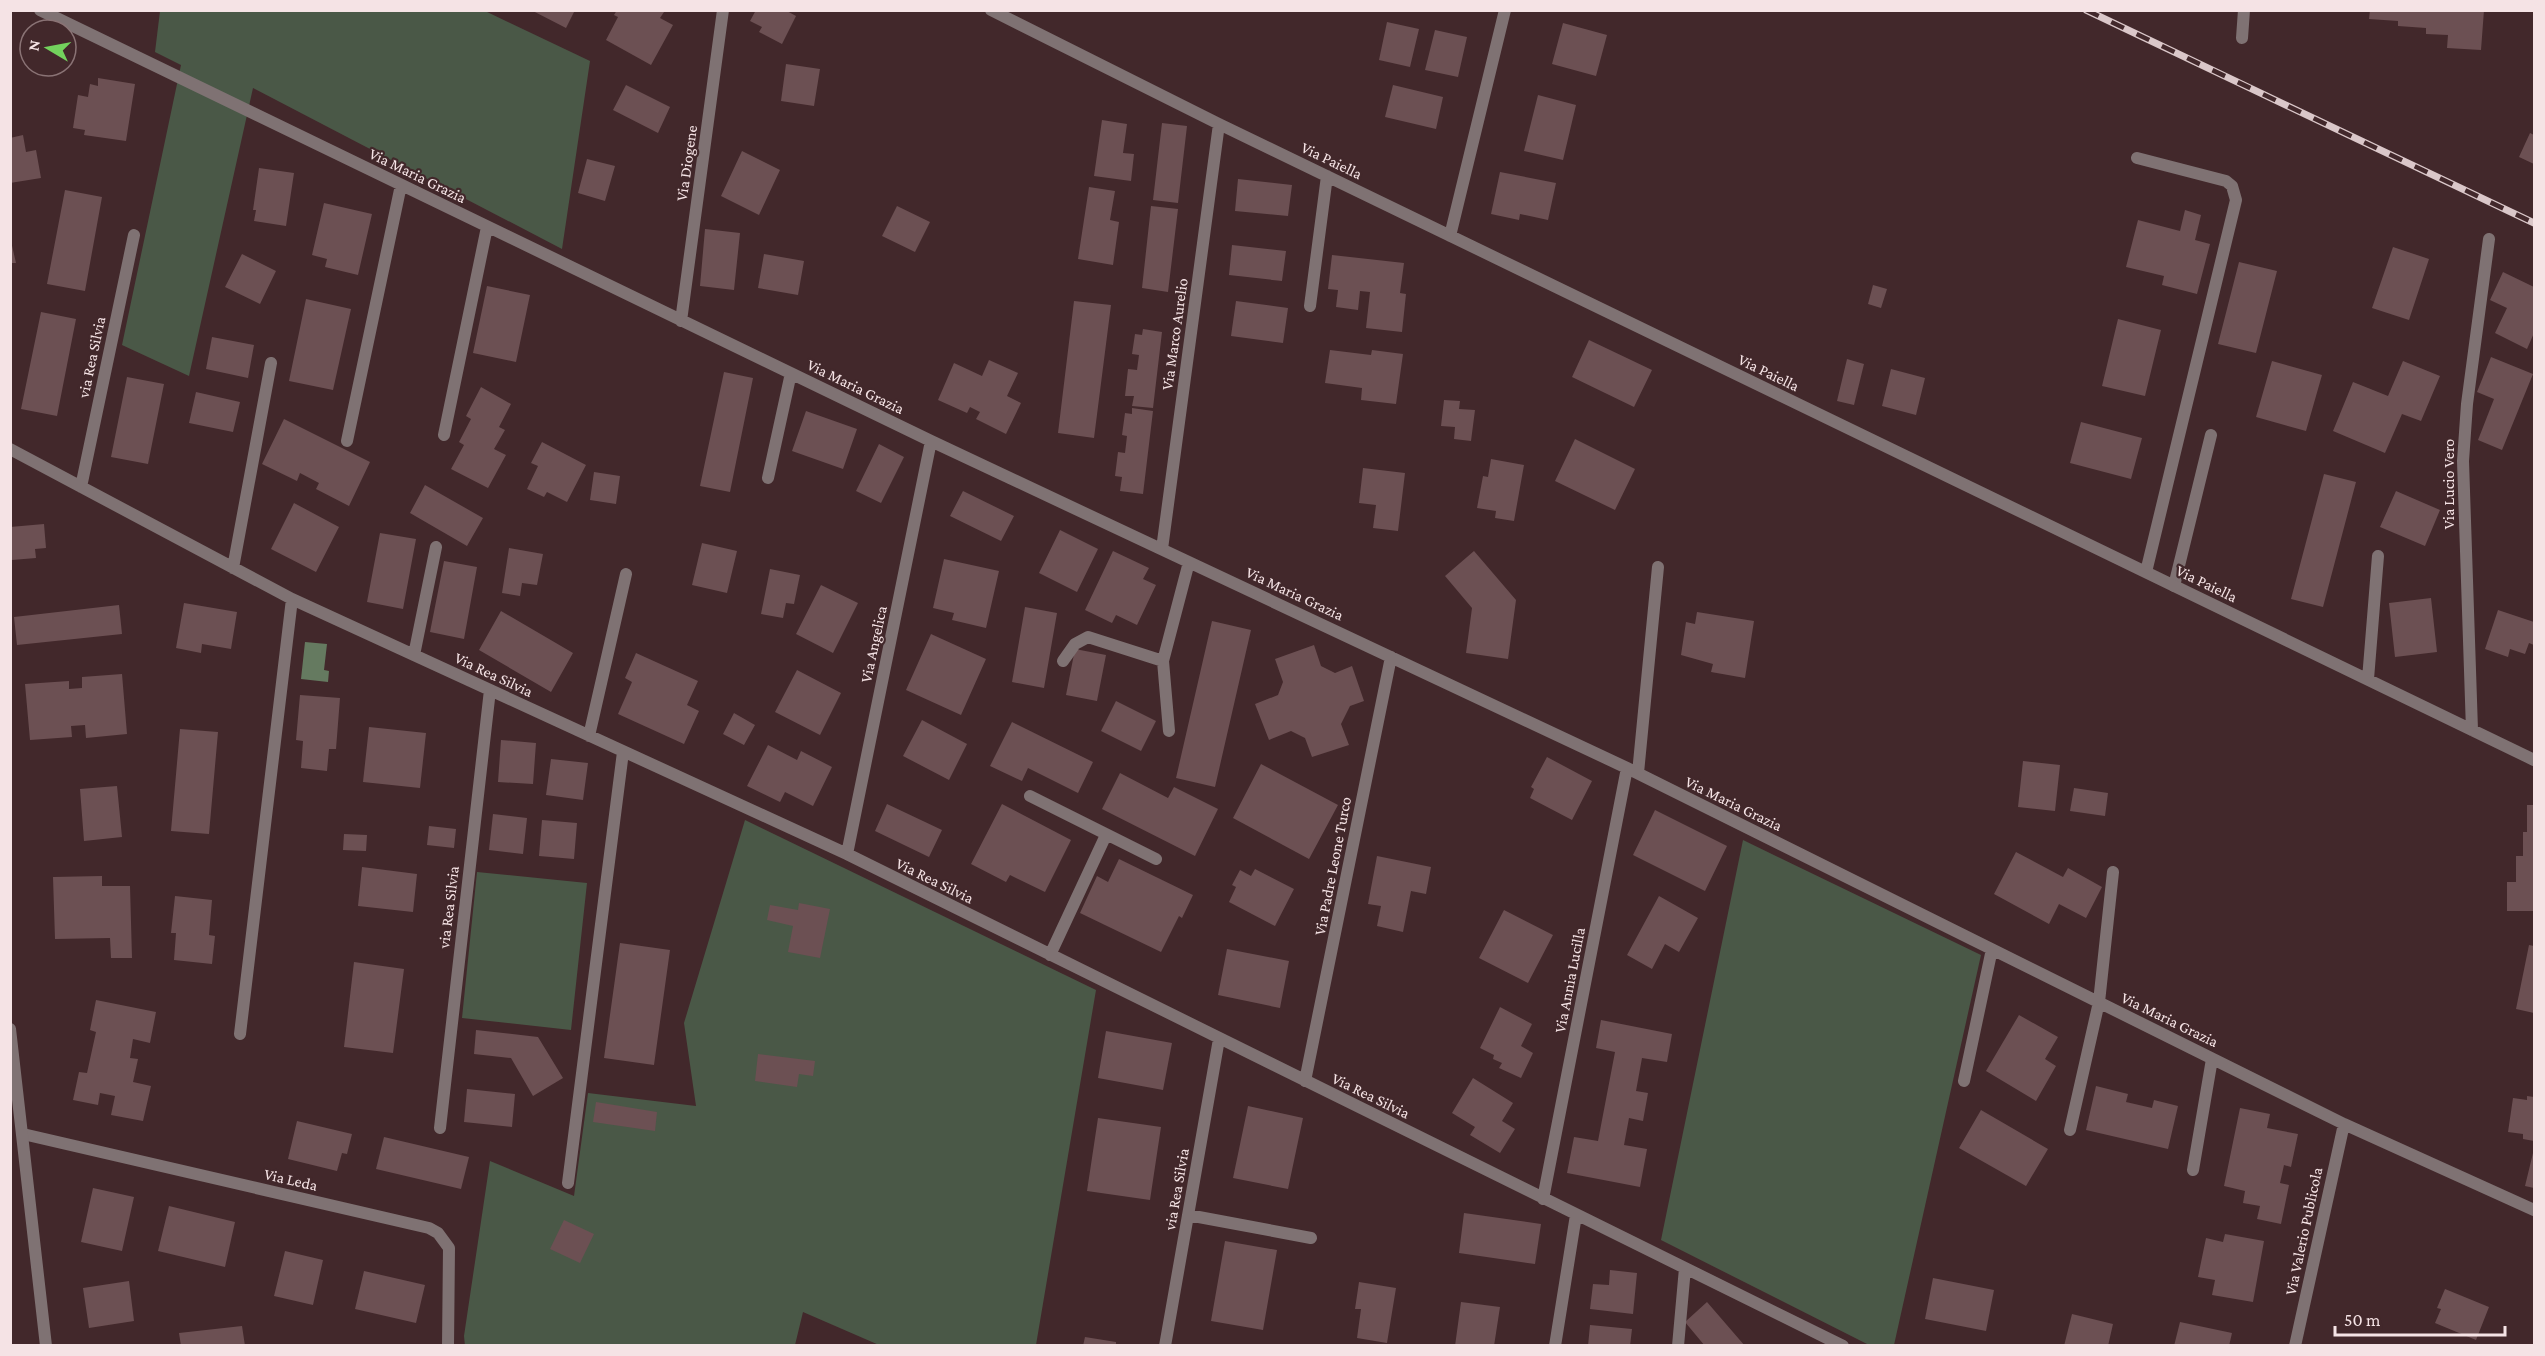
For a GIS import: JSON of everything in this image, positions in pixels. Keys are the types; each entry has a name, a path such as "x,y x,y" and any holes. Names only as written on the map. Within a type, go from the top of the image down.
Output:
{"street":[{"name":"Via Maria Grazia","path":"40,10 931,441 1632,770 2344,1124 2535,1210"},
{"name":"Via Diogene","path":"681,321 723,10"},
{"name":"Via Paiella","path":"991,10 1219,124 2535,760"},
{"path":"1450,236 1505,10"},
{"path":"2242,38 2244,10"},
{"name":"Via Marco Aurelio","path":"1162,549 1219,124"},
{"path":"2137,158 2226,181 2232,186 2236,200 2146,572"},
{"path":"1310,306 1327,176"},
{"path":"347,441 401,185"},
{"path":"444,435 487,227"},
{"name":"via Rea Silvia","path":"81,486 134,235"},
{"name":"Via Lucio Vero","path":"2472,730 2463,460 2467,404 2489,239"},
{"path":"233,568 271,363"},
{"path":"768,477 791,373"},
{"path":"2174,586 2211,435"},
{"name":"Via Angelica","path":"847,854 931,441"},
{"name":"Via Rea Silvia","path":"10,449 292,599 847,854 1843,1346"},
{"path":"414,655 436,547"},
{"path":"2368,679 2378,556"},
{"path":"1170,731 1163,661 1189,562"},
{"name":"Via Annia Lucilla","path":"1543,1199 1632,770 1658,567"},
{"path":"589,736 626,574"},
{"path":"240,1034 292,599"},
{"path":"1063,661 1076,644 1088,637 1163,661"},
{"name":"Via Padre Leone Turco","path":"1305,1081 1391,657"},
{"name":"via Rea Silvia","path":"440,1128 490,690"},
{"path":"568,1183 623,752"},
{"path":"1030,796 1156,859"},
{"path":"1050,955 1106,834"},
{"path":"2070,1130 2099,1002 2113,872"},
{"path":"1964,1081 1992,949"},
{"path":"10,1029 16,1116 23,1134 46,1346"},
{"name":"via Rea Silvia","path":"1165,1346 1219,1039"},
{"path":"2193,1170 2212,1059"},
{"name":"Via Valerio Publicola","path":"2295,1346 2344,1124"},
{"name":"Via Leda","path":"23,1134 429,1228 438,1233 449,1248 448,1346"},
{"path":"1188,1215 1311,1238"},
{"path":"1555,1346 1576,1215"},
{"path":"1678,1346 1685,1268"}],"shaded area":[{"path":"160,11 485,11 590,61 562,249 253,88 189,376 122,345 181,65 155,52"},
{"path":"305,642 327,644 324,670 329,671 328,682 301,679"},
{"path":"745,820 1096,990 1036,1345 879,1345 803,1312 795,1345 465,1346 464,1336 490,1161 574,1196 588,1093 696,1106 684,1023"},
{"path":"1743,840 1981,955 1894,1345 1869,1345 1661,1240"},
{"path":"477,872 587,883 571,1030 462,1018"}],"building":[{"path":"531,10 575,10 566,28"},
{"path":"617,10 660,10 664,12 660,18 673,25 651,65 606,40 618,17 614,15"},
{"path":"756,10 785,10 796,16 782,44 759,32 762,27 750,21"},
{"path":"2370,10 2484,10 2481,50 2447,48 2448,35 2426,34 2426,28 2398,26 2398,21 2369,19"},
{"path":"1387,22 1419,29 1410,67 1379,60"},
{"path":"1563,23 1607,35 1596,76 1552,64"},
{"path":"1435,30 1467,37 1458,77 1425,70"},
{"path":"786,64 820,69 814,106 781,101"},
{"path":"98,78 135,84 126,141 84,135 85,130 73,128 78,95 88,97 90,84 98,86"},
{"path":"626,85 670,107 658,133 613,110"},
{"path":"1393,85 1443,97 1436,129 1385,117"},
{"path":"1538,95 1576,105 1563,160 1524,151"},
{"path":"1102,120 1127,124 1123,153 1134,154 1131,181 1094,176"},
{"path":"1162,123 1187,126 1178,203 1153,200"},
{"path":"2530,133 2534,135 2534,164 2519,157"},
{"path":"23,135 26,152 36,150 41,178 10,183 10,138"},
{"path":"742,151 780,170 759,215 721,196"},
{"path":"587,159 615,166 605,201 578,193"},
{"path":"259,168 294,173 286,226 254,221 256,210 253,210"},
{"path":"1500,172 1556,183 1548,220 1520,214 1519,220 1491,214"},
{"path":"1238,179 1292,185 1288,216 1235,211"},
{"path":"1089,187 1115,191 1110,220 1119,222 1113,265 1078,259"},
{"path":"65,190 102,197 85,291 47,284"},
{"path":"324,203 372,214 358,275 325,267 327,259 312,255"},
{"path":"897,206 930,222 915,252 882,236"},
{"path":"1151,206 1178,209 1168,292 1142,288"},
{"path":"2185,210 2201,215 2195,240 2210,244 2197,294 2162,285 2164,276 2126,267 2138,220 2180,231"},
{"path":"705,229 740,233 734,290 700,286"},
{"path":"10,237 16,263 10,263"},
{"path":"1232,245 1286,251 1282,281 1229,275"},
{"path":"2393,247 2429,259 2409,320 2372,308"},
{"path":"242,254 276,271 260,304 225,287"},
{"path":"764,254 804,261 798,295 758,288"},
{"path":"1332,255 1404,263 1400,293 1406,294 1402,332 1366,328 1370,292 1360,291 1358,310 1336,307 1338,290 1328,289"},
{"path":"2239,262 2277,271 2256,353 2218,344"},
{"path":"2503,272 2534,287 2534,333 2527,349 2495,333 2507,308 2490,300"},
{"path":"1873,285 1887,289 1881,308 1868,304"},
{"path":"487,286 530,295 516,362 473,353"},
{"path":"306,299 351,309 333,390 289,381"},
{"path":"1074,301 1111,305 1094,438 1058,433"},
{"path":"1236,301 1288,308 1283,343 1231,336"},
{"path":"41,312 76,319 57,416 21,409"},
{"path":"2118,319 2161,330 2145,396 2102,386"},
{"path":"1143,329 1162,332 1153,408 1132,406 1134,396 1125,396 1128,369 1137,370 1139,355 1132,354 1135,334 1142,335"},
{"path":"212,337 254,345 248,378 206,369"},
{"path":"1589,340 1652,370 1634,407 1572,377"},
{"path":"1330,350 1371,355 1372,350 1403,354 1396,404 1361,400 1362,388 1325,383"},
{"path":"2491,357 2533,374 2502,450 2478,440 2494,399 2477,392"},
{"path":"1847,359 1864,364 1854,405 1837,401"},
{"path":"989,360 1018,373 1007,396 1021,403 1006,434 976,419 980,412 970,407 967,413 938,400 954,363 982,376"},
{"path":"2272,361 2322,375 2306,431 2256,417"},
{"path":"2403,361 2440,376 2421,421 2402,414 2385,453 2333,431 2353,382 2388,396"},
{"path":"1891,369 1925,378 1916,415 1882,406"},
{"path":"724,372 753,378 730,492 700,486"},
{"path":"127,377 164,384 148,464 111,457"},
{"path":"481,387 511,404 499,427 505,430 494,449 506,455 488,488 451,469 464,445 459,442 471,419 466,416"},
{"path":"196,392 240,402 233,432 189,423"},
{"path":"1444,400 1460,401 1459,409 1475,410 1471,441 1454,439 1455,427 1441,426"},
{"path":"1132,408 1153,411 1143,494 1120,491 1122,477 1115,476 1118,452 1125,453 1127,436 1122,435 1125,413 1132,414"},
{"path":"806,411 857,429 843,469 792,451"},
{"path":"284,419 370,462 349,506 316,489 319,483 300,473 297,481 262,464"},
{"path":"2081,422 2142,438 2131,479 2070,463"},
{"path":"1575,439 1635,469 1615,510 1555,481"},
{"path":"542,442 586,465 567,502 547,492 544,497 527,489 538,466 531,463"},
{"path":"879,444 904,457 881,503 856,491"},
{"path":"1491,459 1524,465 1514,521 1495,518 1496,511 1477,508 1483,476 1488,477"},
{"path":"1363,468 1405,473 1398,531 1373,528 1376,505 1359,503"},
{"path":"594,472 620,476 616,504 590,500"},
{"path":"2324,474 2356,482 2323,607 2291,599"},
{"path":"425,485 483,518 467,546 410,513"},
{"path":"963,491 1014,516 1001,541 950,516"},
{"path":"2396,491 2440,510 2425,546 2380,527"},
{"path":"294,503 339,527 316,572 271,549"},
{"path":"44,524 46,548 35,549 36,558 12,560 10,527"},
{"path":"1060,530 1098,549 1077,592 1039,573"},
{"path":"380,533 416,539 403,609 367,602"},
{"path":"702,543 737,551 727,593 692,585"},
{"path":"509,548 543,554 537,585 522,583 520,596 502,593"},
{"path":"1113,551 1149,568 1143,579 1156,585 1137,625 1116,615 1112,623 1085,610"},
{"path":"1474,551 1516,600 1508,659 1466,653 1472,608 1445,576"},
{"path":"944,559 999,571 986,628 952,620 954,613 933,608"},
{"path":"444,561 477,567 464,639 430,632"},
{"path":"770,569 800,575 794,604 786,603 783,618 761,614"},
{"path":"821,585 858,603 833,653 796,634"},
{"path":"2431,598 2437,652 2395,657 2389,603"},
{"path":"184,603 237,612 231,649 202,644 201,653 176,648"},
{"path":"119,605 122,634 17,645 14,617"},
{"path":"1025,607 1057,613 1044,688 1012,682"},
{"path":"2498,610 2534,622 2534,645 2529,643 2525,654 2510,649 2508,657 2485,649"},
{"path":"501,611 573,653 551,692 479,650"},
{"path":"1697,612 1754,621 1745,678 1711,672 1713,664 1681,655 1686,622 1695,624"},
{"path":"1212,621 1251,630 1215,787 1176,778"},
{"path":"931,634 986,659 961,715 906,690"},
{"path":"1314,645 1321,666 1335,673 1352,666 1364,701 1350,706 1341,724 1349,745 1312,757 1305,738 1291,731 1269,740 1255,704 1278,695 1283,682 1275,659"},
{"path":"1075,649 1106,655 1097,701 1066,695"},
{"path":"636,653 698,681 687,705 699,711 684,744 618,714 632,682 625,678"},
{"path":"797,670 841,693 820,735 775,712"},
{"path":"122,674 127,734 86,738 85,725 71,726 72,737 30,740 25,684 69,681 69,689 82,688 82,677"},
{"path":"300,695 340,698 336,749 329,749 327,771 301,768 303,741 296,740"},
{"path":"1116,701 1156,721 1141,751 1101,731"},
{"path":"734,713 755,725 744,745 723,734"},
{"path":"922,720 967,744 949,780 903,756"},
{"path":"1012,722 1093,762 1078,793 1028,768 1022,781 990,766"},
{"path":"369,727 426,733 420,788 363,782"},
{"path":"180,729 218,732 209,834 171,831"},
{"path":"501,740 536,743 533,784 498,782"},
{"path":"768,745 797,760 801,751 832,767 813,806 785,792 780,802 747,786"},
{"path":"1547,757 1592,781 1572,820 1530,798 1534,789 1531,787"},
{"path":"551,759 588,763 583,800 546,795"},
{"path":"2023,761 2060,765 2055,811 2018,807"},
{"path":"1261,764 1338,805 1309,859 1233,818"},
{"path":"1120,773 1168,798 1174,787 1218,809 1195,856 1102,809"},
{"path":"117,786 122,837 84,841 80,789"},
{"path":"2074,788 2108,793 2105,816 2070,811"},
{"path":"887,804 942,830 929,857 875,831"},
{"path":"1002,804 1071,840 1045,892 1010,875 1006,882 971,864"},
{"path":"2527,805 2534,805 2534,911 2507,911 2507,882 2516,882 2516,856 2523,856 2523,832 2527,832"},
{"path":"1655,810 1727,846 1705,891 1633,855"},
{"path":"493,814 527,818 523,854 489,850"},
{"path":"542,820 577,823 574,859 539,856"},
{"path":"429,826 456,829 454,848 427,845"},
{"path":"344,834 367,835 366,851 343,850"},
{"path":"2016,852 2063,877 2068,868 2102,887 2086,918 2059,904 2049,924 1994,894"},
{"path":"1377,856 1431,867 1426,894 1411,891 1403,932 1377,926 1381,906 1368,904"},
{"path":"1119,859 1193,895 1182,918 1179,916 1161,952 1080,913 1097,876 1108,882"},
{"path":"362,867 417,874 413,912 358,906"},
{"path":"1255,869 1294,889 1275,926 1229,902 1236,887 1232,885 1240,870 1251,876"},
{"path":"102,876 102,886 130,886 132,958 111,958 110,938 55,939 53,877"},
{"path":"175,896 212,900 209,935 215,936 212,964 174,960 176,933 171,933"},
{"path":"1659,896 1698,918 1679,952 1665,944 1652,969 1627,955"},
{"path":"799,903 830,909 820,958 788,952 793,926 767,920 770,905 798,910"},
{"path":"1504,910 1553,935 1528,983 1479,958"},
{"path":"620,943 670,950 654,1065 604,1058"},
{"path":"2529,945 2534,946 2534,1013 2516,1009"},
{"path":"1227,949 1289,961 1280,1008 1218,995"},
{"path":"354,962 404,969 393,1053 344,1047"},
{"path":"96,1000 156,1012 150,1043 133,1039 130,1058 138,1059 133,1082 151,1086 143,1121 111,1115 115,1096 100,1093 98,1105 73,1100 79,1072 87,1073 96,1032 90,1030"},
{"path":"1500,1007 1532,1024 1521,1046 1533,1053 1521,1078 1499,1068 1502,1063 1493,1059 1494,1055 1480,1048"},
{"path":"2019,1015 2058,1037 2045,1059 2056,1066 2036,1101 1986,1071"},
{"path":"1601,1020 1672,1034 1667,1062 1642,1058 1636,1091 1648,1093 1643,1121 1629,1118 1624,1145 1647,1149 1640,1187 1567,1173 1574,1137 1598,1141 1615,1052 1596,1048"},
{"path":"476,1030 538,1037 563,1078 533,1096 511,1058 474,1054"},
{"path":"1106,1031 1172,1043 1163,1090 1098,1078"},
{"path":"758,1054 815,1061 813,1076 799,1074 797,1087 755,1081"},
{"path":"1473,1078 1513,1103 1502,1121 1515,1129 1500,1153 1470,1135 1475,1127 1452,1113"},
{"path":"2096,1086 2128,1094 2126,1102 2152,1108 2154,1100 2178,1106 2168,1149 2086,1130"},
{"path":"467,1089 515,1094 512,1127 464,1122"},
{"path":"2527,1096 2534,1097 2534,1141 2523,1139 2523,1134 2508,1132 2513,1098 2527,1100"},
{"path":"596,1102 657,1112 655,1131 593,1122"},
{"path":"1248,1106 1303,1118 1288,1189 1233,1178"},
{"path":"2240,1108 2270,1114 2267,1128 2298,1134 2291,1167 2284,1165 2280,1183 2289,1185 2281,1224 2257,1219 2260,1206 2243,1203 2245,1191 2224,1186"},
{"path":"1981,1110 2048,1149 2026,1186 1959,1148"},
{"path":"1098,1118 1161,1127 1150,1200 1087,1191"},
{"path":"297,1121 352,1134 347,1154 342,1153 337,1171 288,1159"},
{"path":"384,1137 469,1157 461,1189 376,1169"},
{"path":"2534,1154 2534,1188 2525,1186"},
{"path":"93,1188 134,1197 122,1251 81,1242"},
{"path":"169,1206 235,1222 225,1267 158,1251"},
{"path":"1464,1213 1541,1224 1535,1264 1459,1253"},
{"path":"564,1220 594,1234 580,1263 550,1249"},
{"path":"2225,1234 2264,1241 2253,1302 2212,1295 2215,1280 2198,1277 2206,1238 2223,1242"},
{"path":"1225,1241 1277,1250 1263,1330 1211,1321"},
{"path":"285,1251 323,1260 313,1305 274,1296"},
{"path":"1610,1270 1637,1273 1633,1314 1590,1309 1593,1284 1609,1285"},
{"path":"364,1271 425,1285 416,1323 355,1309"},
{"path":"1933,1278 1994,1290 1986,1331 1925,1319"},
{"path":"129,1281 134,1321 89,1328 83,1288"},
{"path":"1359,1282 1396,1288 1387,1343 1357,1338 1361,1309 1355,1309"},
{"path":"2445,1289 2489,1307 2476,1340 2435,1323 2441,1309 2437,1308"},
{"path":"1461,1302 1500,1307 1494,1346 1455,1346"},
{"path":"1707,1302 1745,1346 1705,1346 1685,1322"},
{"path":"2072,1314 2113,1324 2108,1346 2064,1346"},
{"path":"2180,1322 2232,1333 2229,1346 2174,1346"},
{"path":"1590,1325 1632,1329 1630,1346 1588,1346"},
{"path":"242,1326 245,1346 181,1346 179,1333"},
{"path":"1085,1337 1116,1342 1116,1346 1083,1346"}],"railway":[{"path":"2086,10 2534,223"}]}
